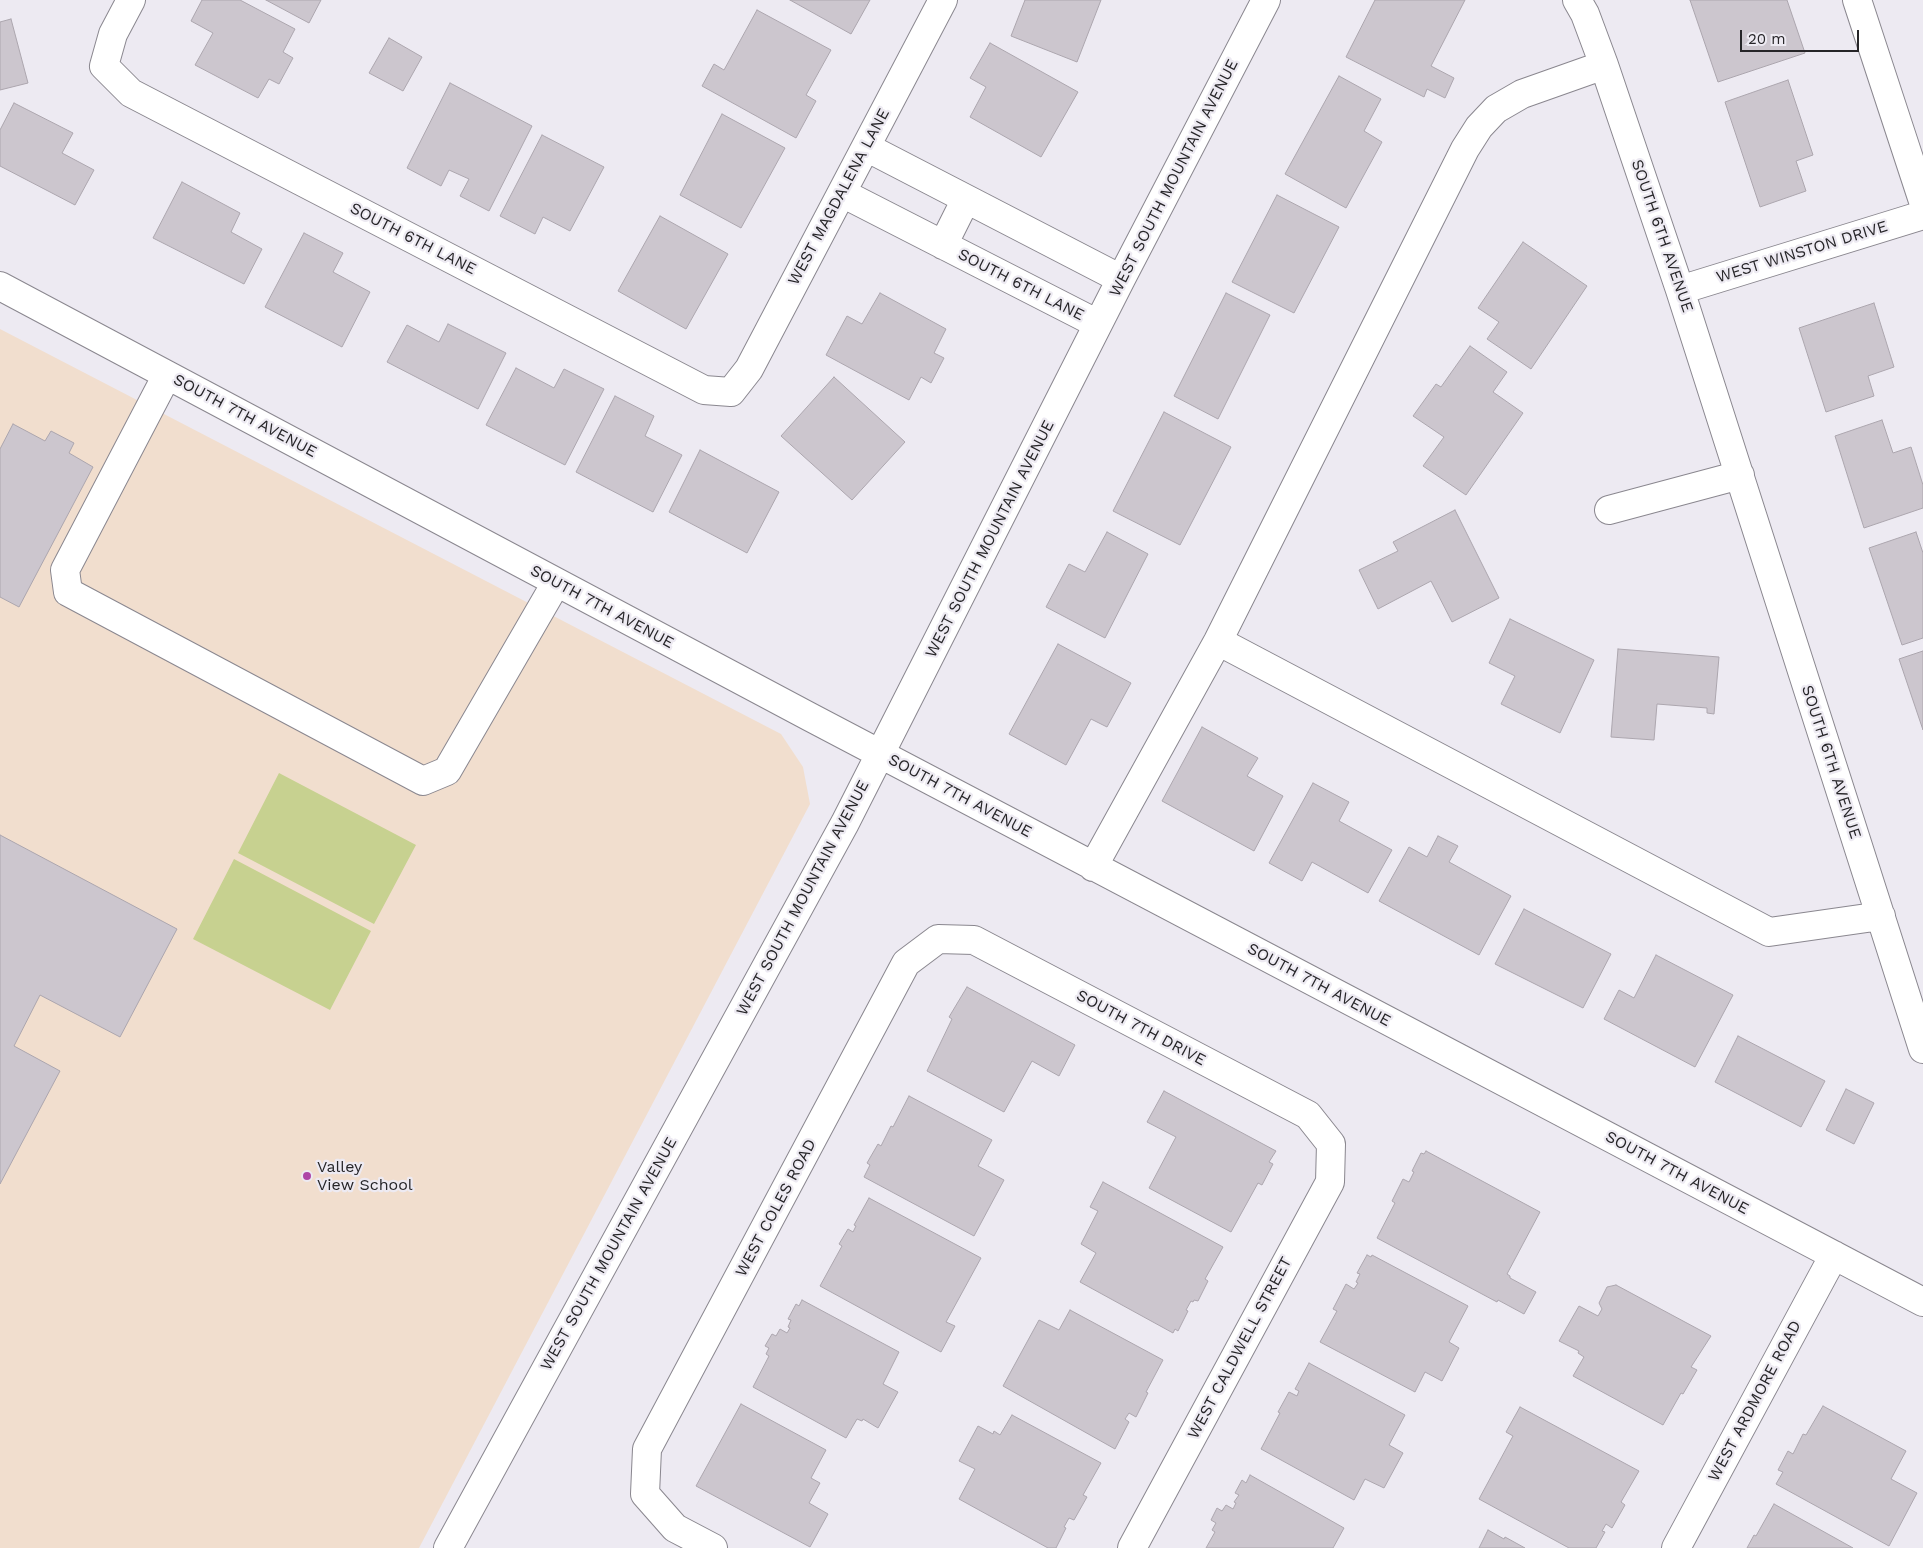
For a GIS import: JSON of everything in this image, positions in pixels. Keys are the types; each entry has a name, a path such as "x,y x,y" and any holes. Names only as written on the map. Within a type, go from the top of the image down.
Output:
{"street":[{"name":"SOUTH 6TH LANE","path":"131,0 113,34 104,66 131,93 704,390 732,392"},
{"name":"WEST MAGDALENA LANE","path":"732,392 749,369 943,0"},
{"name":"WEST SOUTH MOUNTAIN AVENUE","path":"448,1548 840,832 1121,278 1266,0"},
{"name":"SOUTH 6TH AVENUE","path":"1576,0 1585,14 1604,65 1680,290 1923,1049"},
{"path":"1858,0 1923,201"},
{"path":"1094,867 1218,641 1464,150 1479,127 1496,109 1522,94 1604,65"},
{"path":"866,147 1121,278"},
{"name":"SOUTH 6TH LANE","path":"842,192 1098,324"},
{"name":"SOUTH 6TH LANE","path":"943,245 966,199"},
{"name":"WEST WINSTON DRIVE","path":"1680,290 1923,214"},
{"name":"SOUTH 7TH AVENUE","path":"0,286 556,583 1923,1302"},
{"path":"167,375 65,570 68,592 422,781 447,771 556,583"},
{"path":"1609,510 1740,475"},
{"path":"1218,641 1769,932 1881,916"},
{"name":"SOUTH 7TH DRIVE","path":"938,939 974,940 1001,954 1308,1115 1331,1144"},
{"name":"WEST COLES ROAD","path":"713,1548 675,1528 645,1494 647,1449 906,963 938,939"},
{"name":"WEST CALDWELL STREET","path":"1132,1548 1330,1182 1331,1144"},
{"name":"WEST ARDMORE ROAD","path":"1676,1548 1834,1255"}],"shaded area":[{"name":"Valley View School","path":"0,329 781,734 803,767 810,804 419,1548 0,1548"}],"green space":[{"path":"279,773 416,845 374,924 238,853"},
{"path":"234,859 371,931 330,1010 193,939"}],"building":[{"path":"202,0 240,0 295,29 283,52 293,58 279,84 269,79 258,98 195,65 213,33 191,21"},
{"path":"266,0 321,0 309,23"},
{"path":"790,0 870,0 851,34"},
{"path":"1025,0 1101,0 1077,62 1011,36"},
{"path":"1375,0 1465,0 1431,66 1454,78 1445,98 1427,89 1424,97 1346,57"},
{"path":"1690,0 1787,0 1805,53 1718,82"},
{"path":"757,10 831,50 806,95 816,101 796,138 702,86 714,64 724,70"},
{"path":"11,19 28,83 0,90 0,22"},
{"path":"389,38 422,57 403,91 369,73"},
{"path":"990,43 1078,92 1041,157 970,117 986,87 970,78"},
{"path":"1339,76 1381,99 1364,131 1382,142 1346,208 1285,174"},
{"path":"1788,80 1813,155 1796,161 1806,191 1760,207 1725,102"},
{"path":"450,83 532,126 489,211 460,196 469,179 449,170 441,186 407,168"},
{"path":"14,103 73,133 62,153 94,170 75,205 0,166 0,130"},
{"path":"722,114 785,148 741,228 680,195"},
{"path":"542,135 604,167 570,231 543,217 535,234 500,216"},
{"path":"182,182 240,213 231,232 262,249 244,284 153,238"},
{"path":"1277,195 1339,227 1294,313 1232,282"},
{"path":"660,216 728,254 686,329 618,291"},
{"path":"304,233 343,253 333,272 370,292 342,347 265,307"},
{"path":"1523,242 1587,286 1531,369 1487,339 1499,322 1478,308"},
{"path":"880,293 946,329 934,353 944,358 931,383 921,377 909,400 826,355 847,316 862,324"},
{"path":"1226,293 1270,315 1218,419 1174,396"},
{"path":"1874,303 1894,367 1868,376 1874,396 1826,412 1799,328"},
{"path":"448,324 506,353 478,409 387,362 407,325 439,342"},
{"path":"1470,346 1507,372 1493,392 1523,413 1466,495 1423,466 1444,437 1413,416 1436,384 1441,387"},
{"path":"516,368 554,388 564,369 604,389 565,465 486,425"},
{"path":"834,377 905,442 852,500 781,436"},
{"path":"615,396 654,416 645,436 682,455 653,512 576,472"},
{"path":"1164,412 1231,447 1180,545 1113,511"},
{"path":"1882,420 1893,453 1911,447 1923,485 1923,508 1864,528 1835,436"},
{"path":"13,424 45,441 51,431 74,443 69,453 93,467 19,607 0,597 0,449"},
{"path":"700,450 779,492 747,553 669,512"},
{"path":"1455,510 1499,598 1452,622 1431,581 1378,609 1359,570 1398,551 1393,542"},
{"path":"1107,532 1148,554 1105,638 1046,607 1069,564 1085,572"},
{"path":"1916,532 1923,553 1923,638 1902,645 1869,548"},
{"path":"1510,619 1594,660 1560,733 1501,704 1515,676 1489,663"},
{"path":"1058,644 1131,683 1107,727 1091,719 1066,765 1009,734"},
{"path":"1618,649 1719,657 1714,714 1707,713 1707,708 1657,704 1654,740 1611,737"},
{"path":"1923,651 1923,730 1899,659"},
{"path":"1202,727 1258,758 1247,776 1283,796 1254,851 1162,801"},
{"path":"1313,783 1349,802 1339,821 1392,850 1368,893 1312,862 1302,881 1269,863"},
{"path":"0,835 177,929 120,1037 40,995 14,1046 60,1071 0,1184"},
{"path":"1438,836 1458,846 1449,862 1511,896 1479,955 1379,901 1409,847 1427,857"},
{"path":"1524,909 1611,954 1583,1008 1495,964"},
{"path":"1656,955 1733,995 1695,1067 1604,1019 1619,990 1634,998"},
{"path":"967,987 1075,1045 1059,1076 1032,1061 1004,1112 927,1071 952,1019 949,1017"},
{"path":"1738,1036 1825,1081 1801,1127 1715,1082"},
{"path":"1846,1089 1874,1103 1854,1144 1826,1130"},
{"path":"1164,1091 1276,1151 1269,1162 1273,1164 1262,1185 1258,1183 1231,1232 1149,1188 1176,1137 1147,1122"},
{"path":"909,1096 992,1140 978,1166 1004,1180 974,1236 864,1177 870,1165 867,1163 878,1144 881,1146 891,1126 893,1127"},
{"path":"1426,1151 1540,1212 1507,1274 1510,1278 1536,1292 1524,1314 1498,1300 1497,1302 1377,1238 1395,1203 1392,1201 1403,1179 1409,1182 1421,1153 1424,1154"},
{"path":"1103,1182 1223,1247 1205,1279 1208,1281 1198,1301 1191,1301 1178,1331 1175,1329 1173,1333 1080,1282 1096,1253 1081,1244 1098,1211 1090,1207"},
{"path":"869,1198 981,1258 946,1322 955,1326 941,1352 820,1286 842,1246 839,1244 848,1229 853,1232 856,1226 854,1225"},
{"path":"1367,1255 1371,1257 1372,1255 1468,1306 1449,1342 1459,1348 1442,1381 1425,1372 1415,1392 1320,1342 1337,1311 1333,1309 1346,1284 1354,1289 1358,1283 1356,1282 1360,1274 1357,1273"},
{"path":"1616,1285 1711,1336 1691,1367 1697,1370 1683,1394 1681,1393 1663,1425 1573,1376 1584,1357 1578,1353 1579,1351 1559,1341 1579,1306 1598,1316 1602,1309 1599,1303 1607,1287"},
{"path":"802,1300 899,1352 883,1384 898,1392 878,1428 863,1419 862,1421 857,1419 846,1438 753,1387 769,1356 766,1354 769,1348 765,1346 772,1334 776,1336 780,1329 787,1333 791,1320 788,1319 796,1304 799,1306"},
{"path":"1070,1310 1163,1360 1146,1392 1148,1393 1136,1417 1129,1413 1125,1419 1129,1422 1115,1449 1003,1386 1039,1320 1059,1330"},
{"path":"1309,1363 1405,1415 1389,1445 1403,1453 1384,1488 1365,1479 1354,1500 1261,1449 1289,1392 1297,1396 1299,1391 1295,1389"},
{"path":"741,1404 826,1450 811,1478 820,1483 809,1503 828,1514 810,1547 696,1486"},
{"path":"1823,1406 1906,1451 1891,1479 1917,1493 1889,1546 1776,1484 1783,1472 1778,1470 1788,1451 1793,1454 1803,1434 1806,1435"},
{"path":"1520,1407 1639,1471 1621,1502 1625,1505 1612,1528 1606,1524 1602,1531 1605,1532 1596,1548 1569,1548 1479,1499 1513,1436 1506,1432"},
{"path":"1012,1415 1101,1463 1083,1495 1087,1497 1074,1520 1069,1518 1056,1548 1048,1548 959,1499 975,1469 959,1461 978,1426 993,1434 994,1431 1000,1435"},
{"path":"1250,1475 1344,1528 1333,1548 1206,1548 1215,1532 1212,1530 1216,1523 1211,1520 1217,1508 1222,1511 1226,1505 1233,1509 1236,1503 1234,1502 1239,1495 1235,1493 1242,1480 1246,1483"},
{"path":"1774,1504 1853,1548 1747,1548"},
{"path":"1488,1530 1504,1539 1505,1537 1525,1548 1479,1548"}],"place":[{"name":"Valley View School","path":"307,1176"}]}
